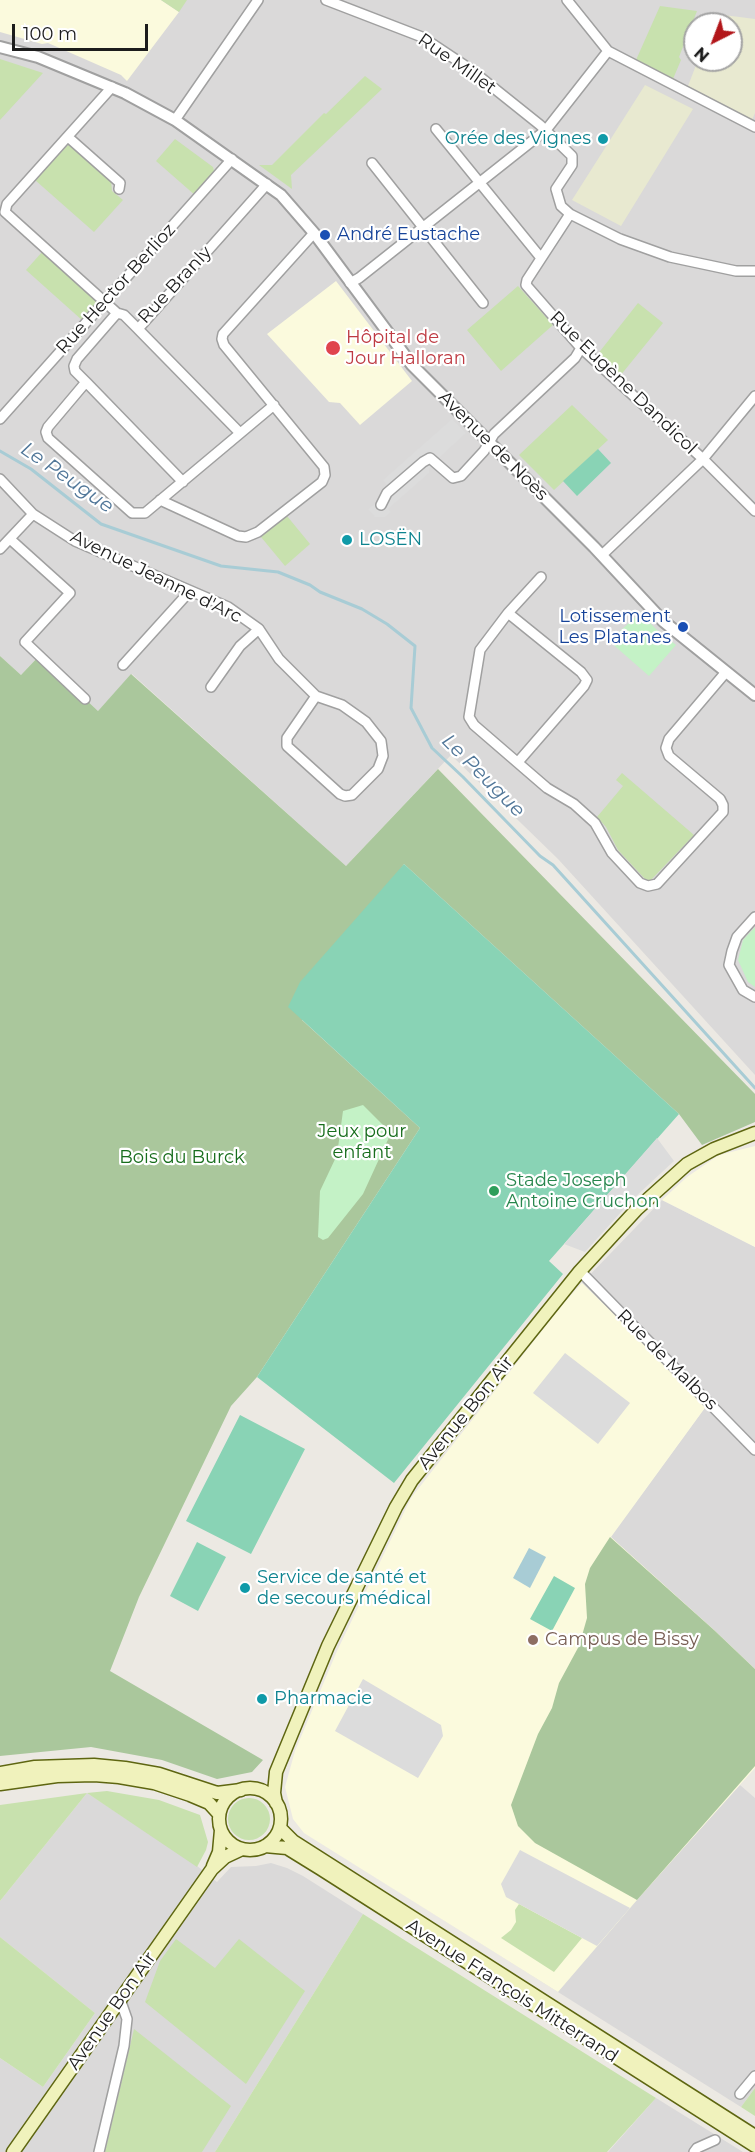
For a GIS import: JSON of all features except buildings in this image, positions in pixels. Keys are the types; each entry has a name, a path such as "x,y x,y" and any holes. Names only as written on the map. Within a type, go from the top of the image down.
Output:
{"main road":[{"name":"Avenue Bon Air","path":"276,1803 274,1792 276,1772 328,1646 412,1480 580,1271 637,1209 687,1164 714,1149 755,1133"},
{"path":"0,1773 56,1766 94,1765 159,1774 217,1793 247,1789 265,1793 276,1803 279,1810 280,1828 265,1846 256,1849 242,1849 230,1843 221,1830 219,1814 209,1803 154,1784 94,1775 57,1776 0,1784"},
{"name":"Avenue Bon Air","path":"247,1789 276,1772"},
{"path":"219,1814 227,1799 247,1789"},
{"name":"Avenue François Mitterrand","path":"280,1828 293,1841 755,2136"},
{"name":"Avenue Bon Air","path":"212,1869 219,1852 221,1830"},
{"name":"Avenue François Mitterrand","path":"265,1846 287,1848 755,2146"},
{"name":"Avenue Bon Air","path":"13,2152 212,1869 225,1857 242,1849"}],"street":[{"path":"175,120 258,0"},
{"name":"Rue Millet","path":"326,0 422,37 470,69 546,130"},
{"path":"567,0 609,51 755,128"},
{"name":"Avenue de Noès","path":"0,46 38,57 112,87 175,120 267,184 296,211 314,233 412,365 602,555 663,621 755,695"},
{"path":"350,283 546,130 609,51"},
{"path":"112,87 7,204 6,212 117,314"},
{"path":"436,129 541,258"},
{"path":"546,130 572,156 572,165 556,189 561,206 570,214 620,239 670,257 736,271 755,271"},
{"path":"68,137 120,183 119,189"},
{"name":"Rue Hector Berlioz","path":"0,419 232,159"},
{"path":"372,163 483,303"},
{"name":"Rue Branly","path":"86,382 75,371 74,366 77,359 117,314 124,315 138,329 267,184"},
{"name":"Rue Eugène Dandicol","path":"570,214 526,285 581,348 703,459 755,511"},
{"path":"160,500 238,536 246,537 258,532 322,482 325,475 324,467 224,345 223,334 314,233"},
{"path":"138,329 240,433"},
{"path":"381,505 387,493 430,458 453,478 461,476 501,428 575,358 581,348"},
{"path":"183,482 86,382 48,426 46,432 48,438 132,513 145,513 183,482 274,405"},
{"path":"602,555 703,459 755,396"},
{"name":"Avenue Jeanne d'Arc","path":"0,479 33,513 75,541 228,607 259,628"},
{"path":"0,549 33,513"},
{"path":"10,539 70,592 25,642 85,699"},
{"path":"541,577 508,613 480,650 469,717 474,725 547,788 574,804 595,823 612,853 640,883 648,886 657,884 723,812 720,799 669,756 666,748 669,739 726,672"},
{"path":"123,665 190,591"},
{"path":"508,613 581,672 587,680 518,762"},
{"path":"211,687 240,646 259,628 279,659 316,696 342,705 366,722 381,741 383,756 378,769 352,795 340,794 287,746 287,738 316,696"},
{"path":"755,917 737,936 729,965 743,990 755,997"},
{"name":"Rue de Malbos","path":"580,1271 755,1450"},
{"path":"99,2152 124,2046 127,2019 120,1999"},
{"path":"740,2094 755,2076"},
{"path":"694,2152 697,2148 715,2140"}],"shaded area":[{"path":"0,0 755,0 755,1075 558,859 451,755 346,866 132,674 98,711 39,656 21,675 0,656"},
{"path":"0,0 161,0 179,12 127,81 121,75 48,43 42,44 0,32"},
{"path":"743,17 755,19 755,113 752,120 688,86 693,72 743,72"},
{"path":"645,85 693,109 621,226 572,200"},
{"name":"Hôpital de Jour Halloran","path":"336,281 412,381 360,425 340,403 329,402 267,334"},
{"path":"452,419 466,433 441,456 429,469 429,473 388,509 391,512 385,517 375,517 368,509 375,504 388,487 383,480"},
{"path":"657,1138 674,1161 632,1200 585,1252 564,1244"},
{"path":"755,1146 755,1247 662,1200 687,1177 719,1155"},
{"path":"662,1200 755,1247 755,1669 610,1537 707,1405 582,1283"},
{"name":"Campus de Bissy","path":"582,1283 707,1405 611,1537 755,1669 755,1768 558,1992 304,1833 293,1819 285,1787 295,1751 337,1651 411,1498 562,1305"},
{"path":"565,1353 630,1403 598,1444 533,1393"},
{"path":"363,1679 441,1725 443,1736 418,1778 335,1731"},
{"path":"740,1785 755,1798 755,2088 741,2107 340,1855 343,1851 637,1899"},
{"path":"87,1793 191,1861 217,1882 231,1867 271,1863 303,1876 363,1914 215,2152 0,2152 0,2058 43,2087 95,2013 0,1937 0,1901"},
{"path":"520,1850 630,1908 597,1946 506,1897 501,1884"},
{"path":"656,2098 743,2152 608,2152"}],"green space":[{"path":"161,0 187,0 179,12"},
{"path":"660,6 697,11 683,12 683,47 679,57 681,60 673,79 636,60"},
{"path":"0,59 43,73 0,120"},
{"path":"365,76 382,89 291,175 292,189 259,165 272,165"},
{"path":"175,139 213,167 215,175 196,196 156,161"},
{"path":"68,145 111,180 112,191 123,200 94,232 35,180"},
{"path":"43,251 99,303 83,321 26,270"},
{"path":"518,286 553,325 501,371 467,330"},
{"path":"638,303 663,323 620,376 597,355"},
{"path":"572,405 608,440 554,490 519,455"},
{"path":"598,449 611,463 577,496 563,481"},
{"path":"287,516 310,544 285,566 261,537"},
{"path":"640,613 676,645 649,676 609,641"},
{"name":"Bois du Burck","path":"0,656 21,675 39,656 98,711 131,674 346,866 438,769 755,1094 755,1122 702,1145 679,1114 404,864 302,1020 420,1128 257,1377 231,1406 139,1597 110,1671 263,1760 252,1772 217,1779 162,1760 91,1747 0,1756"},
{"path":"622,773 694,835 650,881 645,879 618,850 606,827 597,817 623,786 616,780"},
{"name":"Stade Joseph Antoine Cruchon","path":"404,864 679,1114 549,1261 563,1274 394,1483 257,1377 420,1128 288,1007 300,982"},
{"path":"755,927 755,987 748,982 738,960 743,940"},
{"name":"Jeux pour enfant","path":"363,1105 391,1133 363,1194 328,1238 323,1240 318,1237 320,1191 337,1155 343,1111"},
{"path":"240,1415 305,1449 251,1554 186,1521"},
{"path":"610,1537 755,1669 755,1766 637,1900 535,1843 518,1826 511,1805 538,1734 552,1708 559,1683 579,1646 587,1618 585,1584 590,1568"},
{"path":"197,1542 226,1557 198,1611 170,1596"},
{"path":"554,1576 575,1588 552,1631 530,1619"},
{"path":"107,1791 159,1800 200,1815 208,1842 197,1867 87,1793"},
{"path":"87,1793 0,1901 0,1805"},
{"path":"249,1798 257,1799 264,1804 269,1811 269,1827 264,1834 257,1839 249,1840 241,1839 234,1834 229,1827 228,1819 229,1811 234,1804 241,1799"},
{"path":"519,1904 582,1938 554,1972 501,1938 511,1930 516,1922 515,1910"},
{"path":"363,1914 656,2098 607,2152 215,2152"},
{"path":"0,1937 95,2013 43,2087 0,2058"},
{"path":"176,1939 215,1968 239,1939 305,1991 246,2084 145,2002 160,1961"},
{"path":"134,2029 231,2106 202,2152 105,2152"},
{"path":"755,2088 755,2116 741,2107"}],"water":[{"path":"529,1548 546,1557 530,1588 513,1578"}],"waterway":[{"name":"Le Peugue","path":"0,451 31,469 101,524 221,566 278,572 362,609 387,624 415,646 411,708 432,748 540,856 553,865 755,1088"}],"place":[{"name":"Orée des Vignes","path":"603,139"},
{"name":"André Eustache","path":"325,235"},
{"name":"Hôpital de Jour Halloran","path":"333,348"},
{"name":"LOSËN","path":"347,540"},
{"name":"Lotissement Les Platanes","path":"683,627"},
{"name":"Stade Joseph Antoine Cruchon","path":"494,1191"},
{"name":"Service de santé et de secours médical","path":"245,1588"},
{"name":"Campus de Bissy","path":"533,1640"},
{"name":"Pharmacie","path":"262,1699"}]}
